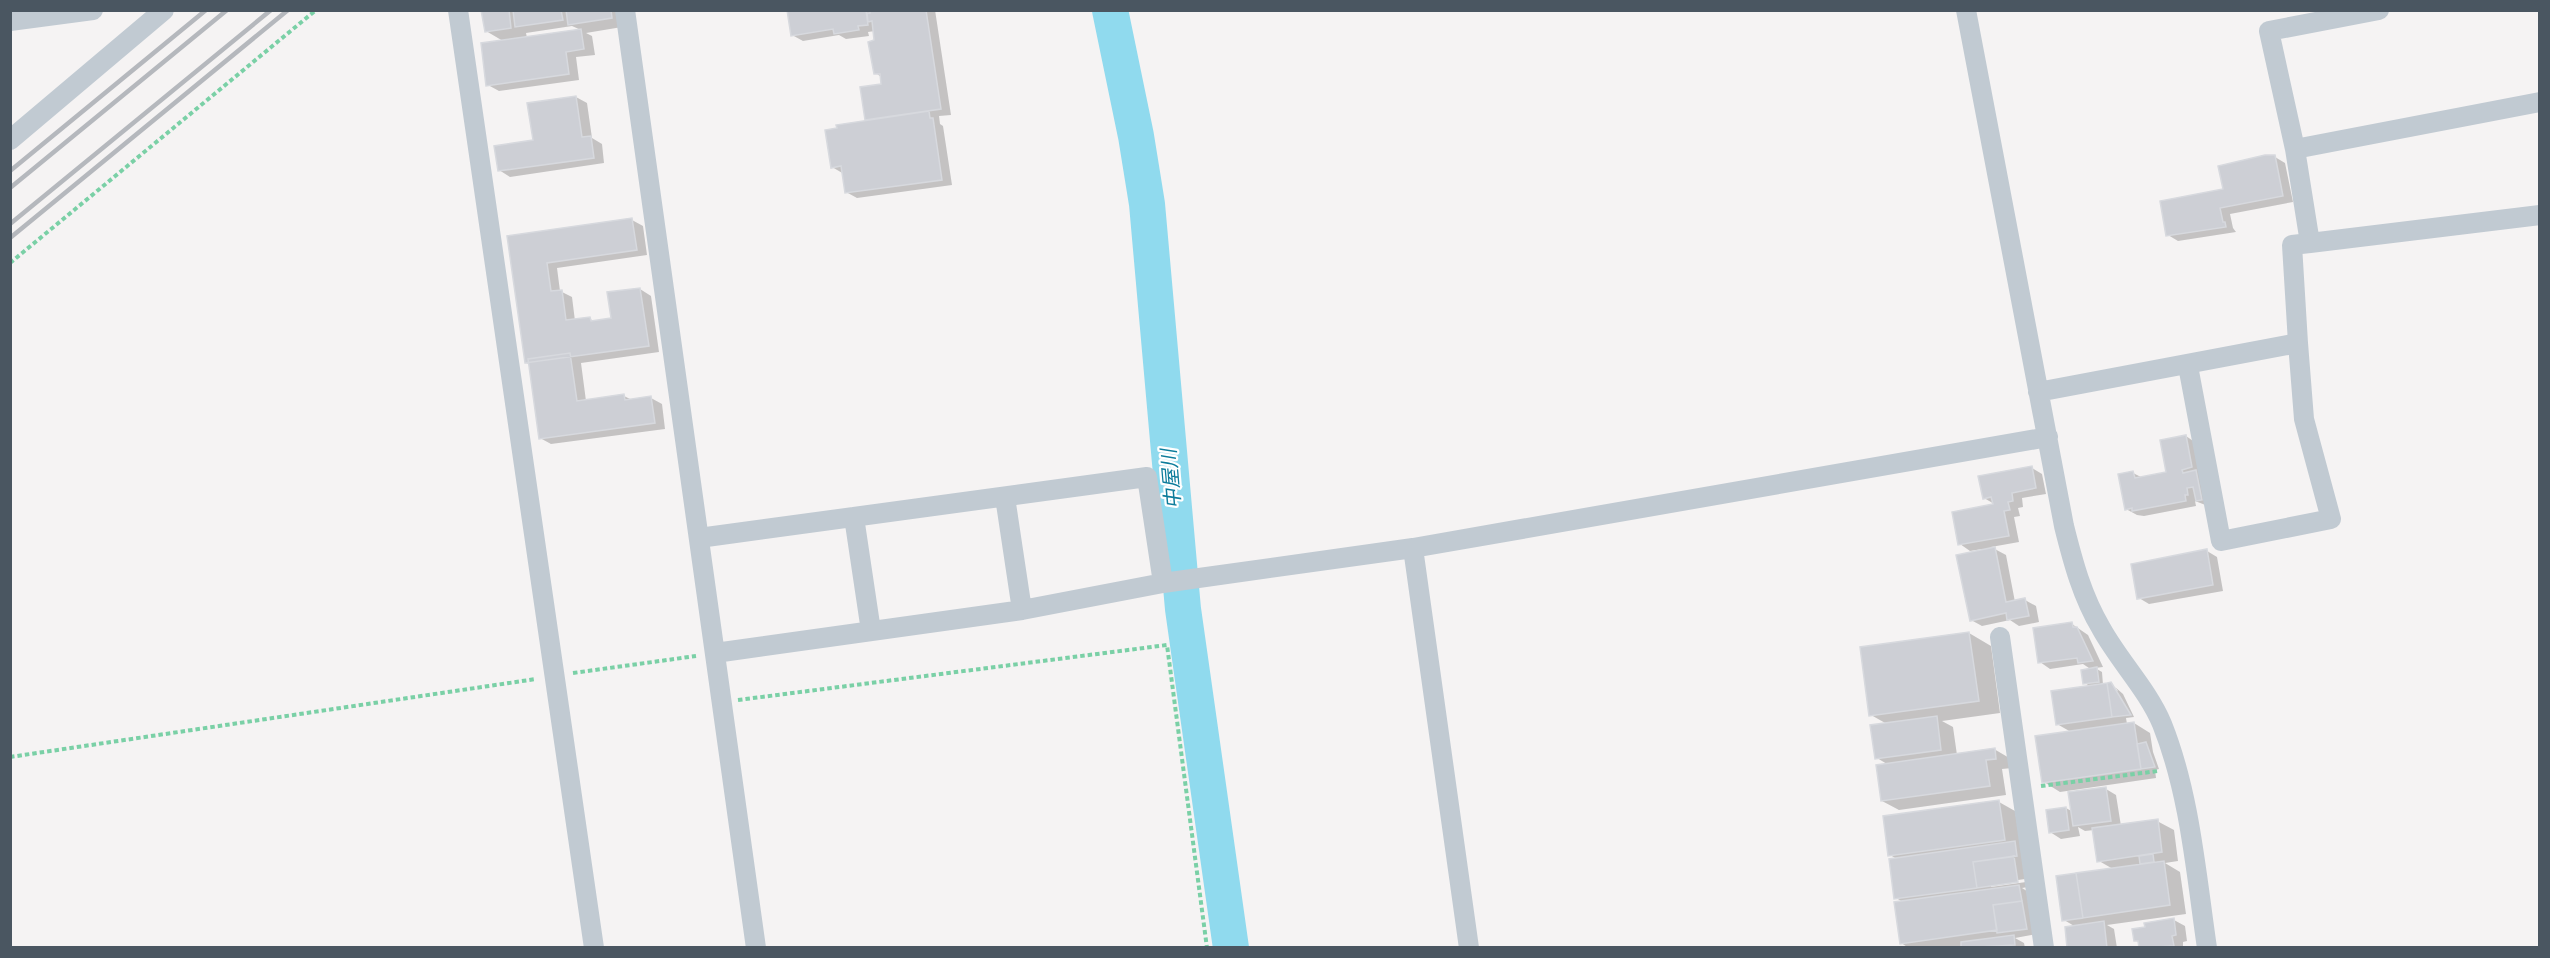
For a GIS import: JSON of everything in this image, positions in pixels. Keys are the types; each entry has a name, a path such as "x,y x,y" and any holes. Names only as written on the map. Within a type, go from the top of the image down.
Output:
{"street":[{"path":"10,21 93,10"},
{"path":"10,140 164,10"},
{"path":"458,10 594,948"},
{"path":"625,10 756,948"},
{"path":"1965,10 2064,526 2086,600 2101,629 2161,722 2177,769 2189,829 2207,948"},
{"path":"2310,243 2295,149 2269,31 2379,10"},
{"path":"2295,149 2540,102"},
{"path":"2188,366 2221,541 2331,519 2304,419 2292,245 2540,215"},
{"path":"2038,392 2188,366 2298,343"},
{"path":"715,653 1022,610 1167,582 1413,548 2048,437"},
{"path":"699,538 1147,477 1167,582"},
{"path":"1005,496 1022,610"},
{"path":"854,517 870,631"},
{"path":"1413,548 1469,948"},
{"path":"2000,637 2043,948"}],"path":[{"path":"10,263 316,10"},
{"path":"722,702 1167,645 1207,948"},
{"path":"10,757 715,653"},
{"path":"2021,789 2177,769"}],"building":[{"path":"481,10 509,10 511,28 485,32"},
{"path":"513,10 561,10 563,20 515,27"},
{"path":"566,10 611,10 612,18 568,25"},
{"path":"787,10 866,10 868,25 858,26 859,30 834,34 833,29 791,36"},
{"path":"870,10 926,10 941,109 865,120 860,87 881,84 880,74 874,74 868,42 874,40 872,21 868,22 867,13 870,13"},
{"path":"581,29 584,49 566,52 569,74 486,86 481,43"},
{"path":"581,29 584,49 566,52 569,74 486,86 481,43"},
{"path":"576,96 582,137 591,136 594,158 498,171 494,146 533,140 527,103"},
{"path":"929,111 930,118 933,118 942,180 845,193 841,166 831,168 825,130 837,128 836,125"},
{"path":"2265,155 2275,155 2283,196 2220,208 2226,227 2166,236 2160,201 2223,189 2218,166"},
{"path":"632,218 637,250 547,263 551,291 562,290 566,320 590,317 591,321 611,318 607,292 640,288 649,346 525,363 507,236"},
{"path":"570,353 577,401 624,394 625,400 651,396 655,423 539,439 528,359"},
{"path":"2186,435 2192,467 2182,470 2183,473 2196,470 2202,500 2196,501 2193,487 2187,488 2186,501 2132,511 2132,508 2125,510 2118,474 2133,471 2135,478 2166,472 2160,440"},
{"path":"2032,466 2036,488 2012,493 2013,501 2008,502 2010,510 2004,511 2009,536 1958,545 1952,512 1993,504 1991,497 1983,499 1978,476"},
{"path":"1995,547 2006,602 2025,598 2029,616 2007,620 2006,613 1970,621 1956,555"},
{"path":"2207,549 2213,585 2137,599 2131,564"},
{"path":"2072,622 2073,627 2077,627 2093,661 2078,663 2077,658 2038,663 2033,628"},
{"path":"1969,632 1979,701 1869,716 1860,647"},
{"path":"2097,667 2099,682 2083,684 2081,670"},
{"path":"2111,682 2131,715 2112,717 2107,683"},
{"path":"2107,683 2112,717 2056,725 2051,691"},
{"path":"1937,716 1941,750 1875,759 1870,725"},
{"path":"2134,722 2141,769 2042,783 2035,736"},
{"path":"2146,742 2155,767 2141,769 2137,744"},
{"path":"1995,748 1996,759 1986,760 1990,786 1881,801 1876,765"},
{"path":"2106,787 2111,821 2073,826 2068,792"},
{"path":"1999,800 2005,840 1888,856 1883,816"},
{"path":"2066,807 2069,830 2049,833 2046,810"},
{"path":"2158,819 2162,852 2097,862 2092,828"},
{"path":"2015,841 2017,856 1973,862 1977,888 1894,899 1889,859"},
{"path":"2153,854 2154,862 2140,864 2139,856"},
{"path":"2014,856 2018,882 1977,888 1973,862"},
{"path":"2164,861 2170,905 2083,918 2076,873"},
{"path":"2076,873 2083,918 2062,921 2056,876"},
{"path":"2019,885 2022,901 1993,905 1997,930 1900,944 1894,902"},
{"path":"2022,901 2027,929 1997,933 1993,905"},
{"path":"2174,918 2176,935 2172,936 2174,946 2139,948 2138,941 2134,941 2132,929 2145,927 2144,923"},
{"path":"2104,921 2107,948 2067,948 2065,927"},
{"path":"2014,935 2015,945 1961,948 1961,942"}],"waterway":[{"name":"中屋川","path":"1110,10 1136,136 1147,204 1183,609 1231,948"}],"railway":[{"path":"10,171 206,10"},
{"path":"10,188 227,10"},
{"path":"10,224 271,10"},
{"path":"10,238 288,10"}]}
